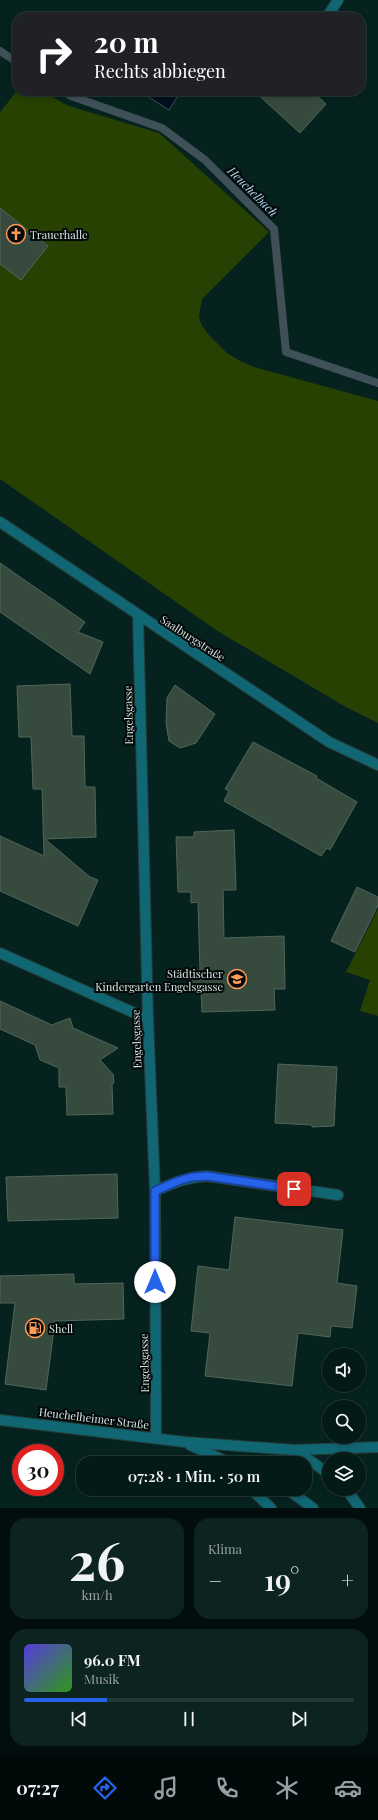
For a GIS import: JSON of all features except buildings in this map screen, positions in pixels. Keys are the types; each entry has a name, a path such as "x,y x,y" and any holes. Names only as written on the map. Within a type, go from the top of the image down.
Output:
{"street":[{"path":"330,12 338,0"},
{"name":"Saalburgstraße","path":"0,522 138,616 330,742 378,766"},
{"name":"Engelsgasse","path":"138,616 148,1019 155,1191 156,1438"},
{"path":"0,953 148,1019"},
{"path":"155,1191 178,1181 192,1177 207,1176 338,1196"},
{"name":"Heuchelheimer Straße","path":"0,1420 184,1442 294,1450 378,1447"},
{"name":"Heuchelheimer Straße","path":"184,1442 213,1456"},
{"path":"294,1450 322,1469"},
{"path":"258,1496 271,1508"},
{"path":"297,1496 313,1508"},
{"path":"351,1496 360,1508"}],"green space":[{"path":"13,96 50,96 69,106 159,133 269,232 202,299 199,316 201,324 208,334 227,353 254,367 378,401 378,723 346,707 219,632 0,479 0,112"},
{"path":"378,909 378,1016 360,1011 370,980 346,972"}],"water":[{"path":"147,96 178,96 169,110"}],"waterway":[{"name":"Heuchelbach","path":"0,51 12,59"},
{"name":"Heuchelbach","path":"71,96 162,128 205,160 274,229 286,352 378,383"}],"place":[{"name":"Trauerhalle","path":"16,234"},
{"name":"Städtischer Kindergarten Engelsgasse","path":"237,979"},
{"name":"Shell","path":"35,1328"}],"route":[{"path":"155,1282 155,1191 178,1181 192,1177 207,1176 294,1189"}]}
